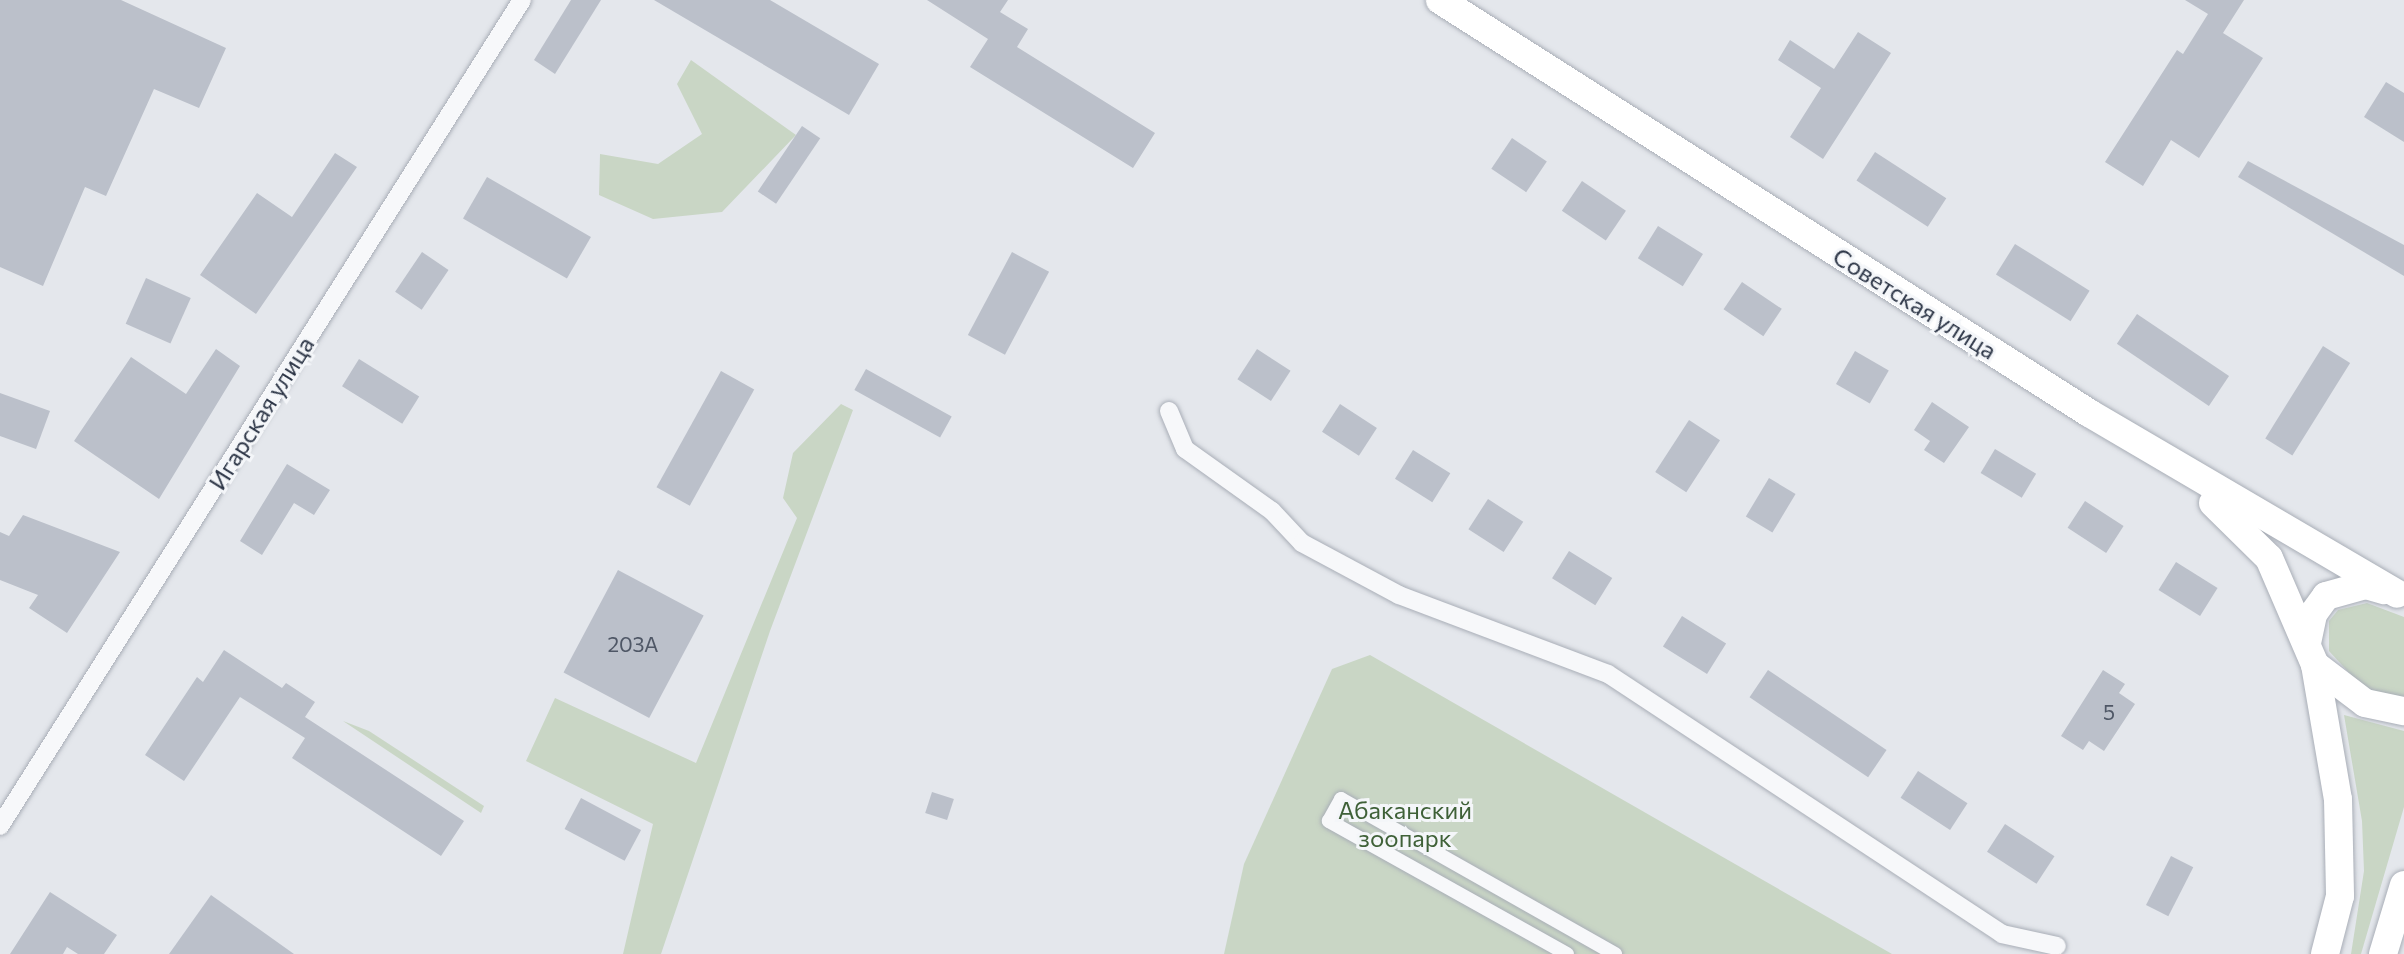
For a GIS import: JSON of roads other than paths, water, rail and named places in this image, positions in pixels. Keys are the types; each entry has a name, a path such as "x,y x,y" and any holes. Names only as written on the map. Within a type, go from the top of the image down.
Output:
{"main road":[{"name":"Советская улица","path":"1440,0 2131,439 2400,596"},
{"path":"2131,439 2250,534 2287,592 2311,654 2338,799 2340,896 2325,954"},
{"path":"2311,654 2313,614 2326,596 2366,585 2400,596"},
{"path":"2311,654 2365,703 2404,711"},
{"path":"2383,954 2404,885"}],"street":[{"name":"Игарская улица","path":"0,826 522,0"},
{"path":"1169,411 1185,449 1272,511 1302,544 1399,595 1608,674 2002,934 2057,946"},
{"path":"1566,954 1329,821 1341,799 1615,954"}],"park label":[{"name":"Абаканский зоопарк","path":"1405,824"}]}
